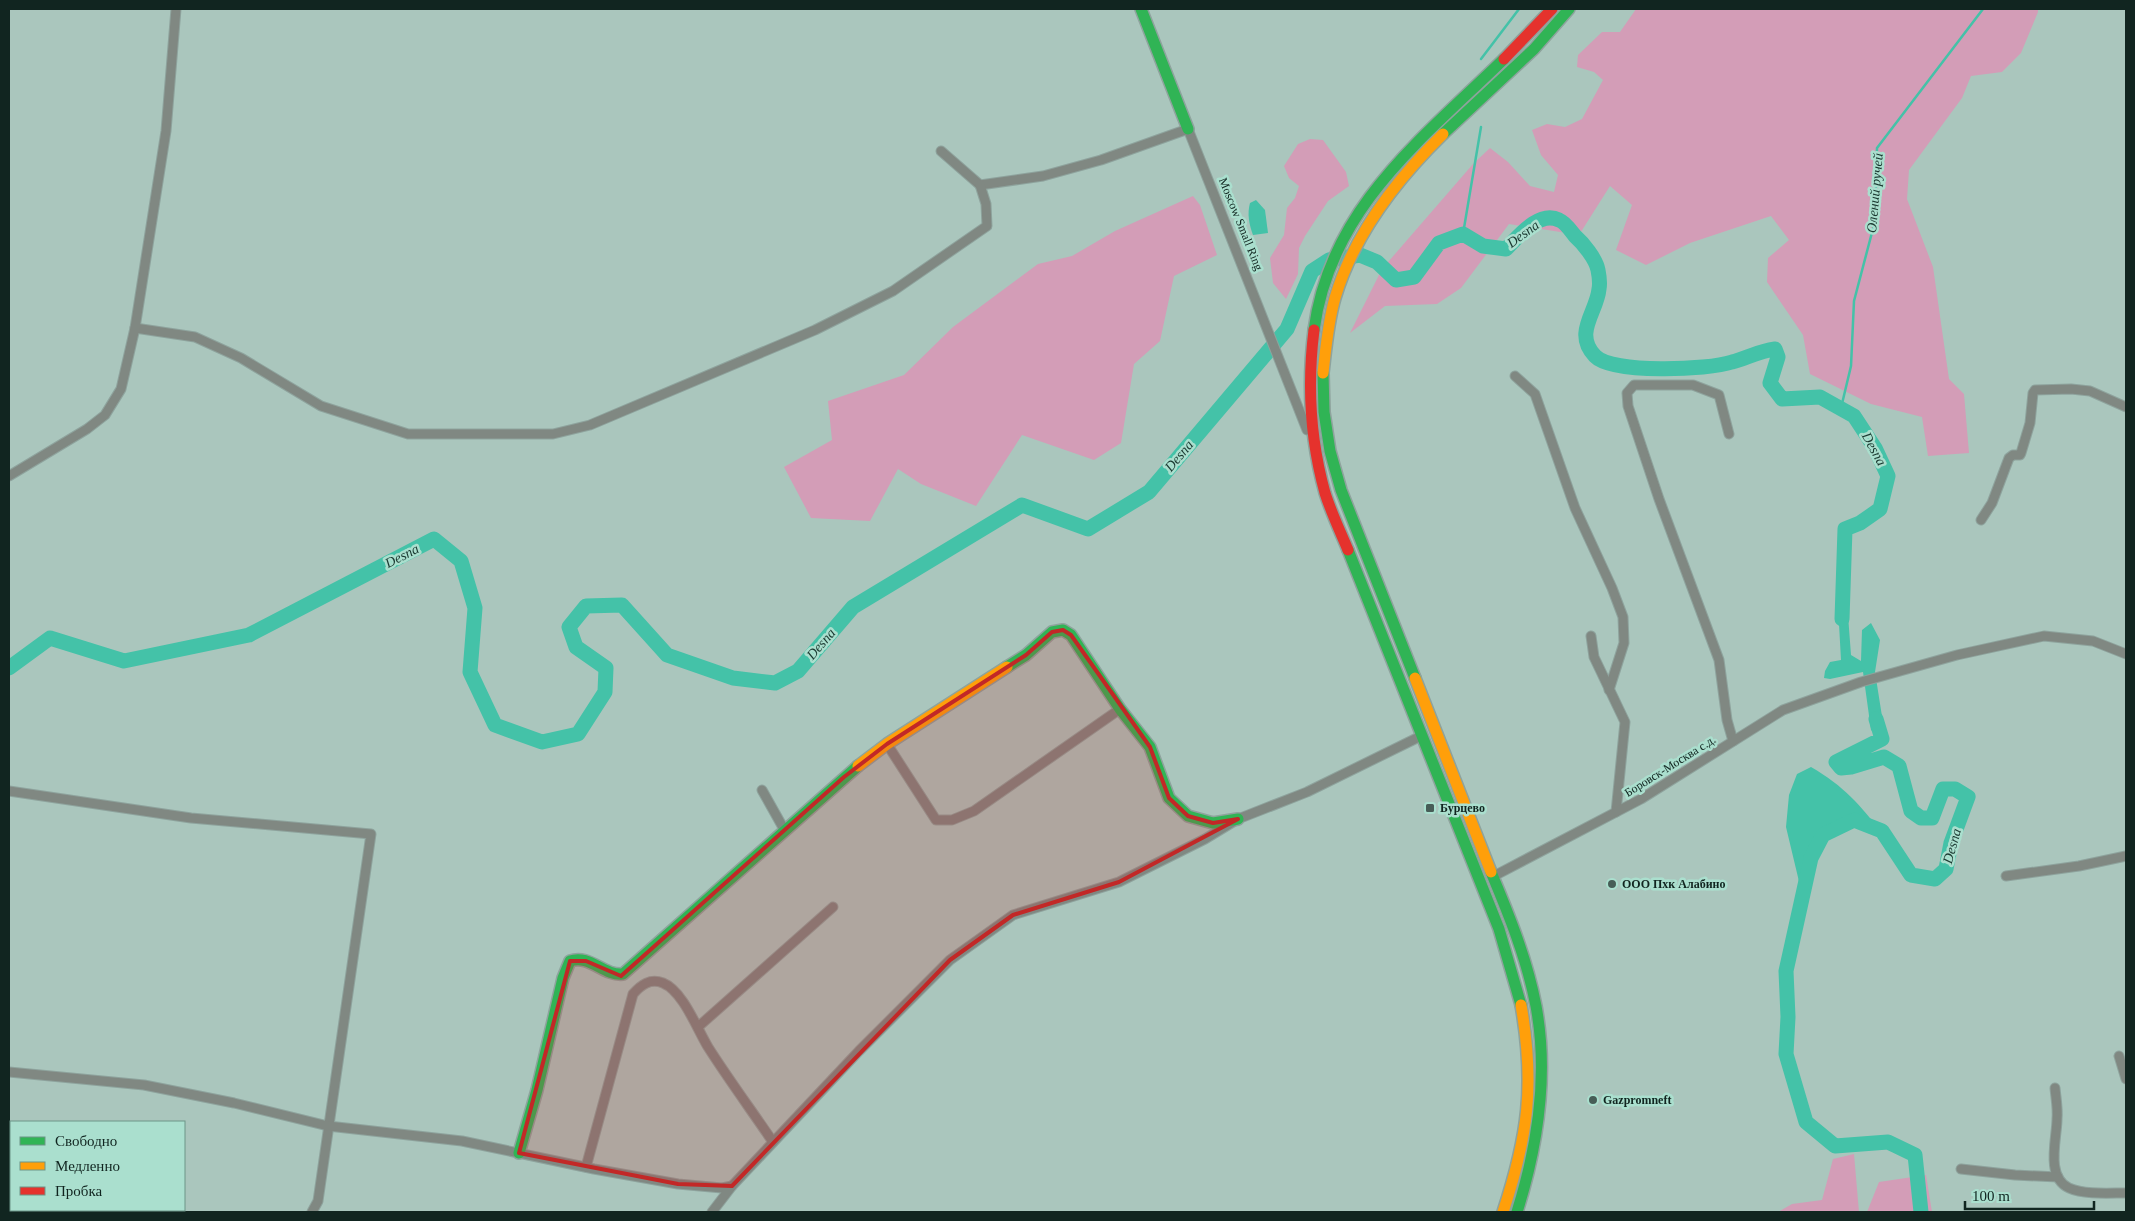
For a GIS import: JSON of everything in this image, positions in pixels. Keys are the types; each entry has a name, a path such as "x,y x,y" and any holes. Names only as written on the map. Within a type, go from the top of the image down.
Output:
{"main road":[{"name":"Moscow Small Ring","path":"1141,9 1188,129"},
{"path":"1503,1212 1520,1162 1528,1112 1530,1067 1526,1024 1520,989 1500,929 1421,736 1326,495 1314,450 1309,409 1309,370 1313,329 1322,293 1332,264 1359,212 1380,182 1429,130 1523,42 1552,9"},
{"path":"1517,1212 1537,1140 1540,1115 1542,1062 1536,1007 1528,971 1494,876 1341,490 1329,442 1324,407 1322,368 1326,332 1334,298 1345,270 1370,220 1390,192 1438,139 1530,52 1569,9"},
{"path":"519,1153 537,1090 563,978 570,961 578,959 614,974 623,974 844,777 887,744 1026,655 1052,632 1063,630 1071,635 1120,709 1150,747 1170,798 1188,816 1213,822 1238,819"}],"street":[{"path":"9,476 87,429 105,415 120,389 135,328 166,131 176,9"},
{"path":"980,185 1043,176 1101,160 1188,129"},
{"name":"Moscow Small Ring","path":"1188,129 1285,372 1314,450"},
{"path":"135,328 195,336 241,358 321,406 408,434 553,434 590,425 758,356 815,330 893,291 987,226 986,204 980,185 941,151"},
{"path":"1515,376 1535,394 1575,508 1612,588 1623,617 1624,643 1609,690"},
{"path":"1728,434 1718,395 1693,385 1634,385 1627,393 1628,406 1659,499 1718,660 1727,720 1733,741"},
{"path":"1981,520 1992,503 2008,458 2013,455 2020,455 2024,446 2035,390 2071,389 2090,391 2126,407"},
{"path":"1591,636 1594,657 1625,722 1616,812"},
{"name":"Боровск-Москва с.д.","path":"1494,876 1641,800 1783,710 1861,682 1957,655 2044,636 2093,641 2126,654"},
{"path":"887,744 936,820 952,820 964,816 987,802 1120,709"},
{"path":"712,1212 732,1186 773,1142 859,1051 950,960 1013,915 1119,882 1205,839 1238,819 1307,792 1421,736"},
{"path":"762,790 785,831"},
{"path":"9,791 190,818 371,834 318,1201 312,1212"},
{"path":"2006,876 2079,866 2126,856"},
{"path":"698,1027 833,907"},
{"path":"586,1167 633,994 641,985 649,982 661,982 668,985 677,994 708,1046 773,1142"},
{"path":"2119,1056 2126,1079"},
{"path":"9,1072 144,1085 234,1103 328,1126 426,1136 678,1184 722,1188 732,1186"},
{"path":"2055,1088 2057,1120 2054,1164 2058,1177 2068,1187 2076,1189 2126,1193"},
{"path":"1961,1169 2015,1175 2058,1177"}],"highlighted area":[{"path":"1063,630 1071,635 1150,747 1169,798 1188,816 1213,823 1238,819 1119,882 1013,915 950,960 732,1186 678,1184 519,1153 570,961 586,961 621,976 844,777 887,744 1026,655 1052,632"}],"shaded area":[{"path":"1636,9 2038,9 2021,53 2002,72 1971,76 1962,98 1909,170 1907,199 1933,267 1949,379 1964,394 1969,453 1928,456 1922,417 1871,404 1810,374 1803,335 1767,282 1768,258 1789,240 1771,216 1690,243 1646,265 1616,250 1632,205 1610,186 1579,235 1509,224 1461,288 1437,304 1385,306 1350,333 1382,269 1473,164 1490,148 1508,162 1530,186 1554,192 1558,175 1541,155 1532,130 1547,124 1565,127 1582,119 1603,80 1594,72 1577,67 1578,55 1602,32 1620,32"},
{"path":"1310,139 1323,140 1346,172 1349,186 1328,201 1305,236 1299,248 1298,274 1286,299 1273,283 1270,258 1284,235 1287,208 1295,198 1299,186 1289,178 1284,166 1298,144"},
{"path":"1193,196 1200,205 1217,255 1174,276 1160,341 1134,364 1121,443 1094,460 1022,435 976,506 921,484 898,469 870,521 811,518 784,467 832,440 828,401 904,375 953,327 1038,264 1072,256 1115,231"},
{"path":"1256,200 1265,210 1268,233 1253,235 1249,211 1250,203"},
{"path":"1842,600 1847,602 1851,655 1861,661 1862,630 1871,623 1880,640 1875,672 1884,729 1882,739 1871,730 1863,672 1830,679 1824,678 1825,671 1830,662 1841,660 1838,606"},
{"path":"1811,767 1833,781 1851,797 1883,834 1854,820 1823,835 1811,858 1802,894 1786,827 1789,795 1797,774"},
{"path":"1854,1154 1859,1212 1778,1212 1792,1204 1822,1200 1833,1159"},
{"path":"1926,1175 1932,1212 1867,1212 1879,1182"}],"waterway":[{"path":"1481,59 1519,9"},
{"name":"Олений ручей","path":"1841,408 1851,366 1854,301 1875,221 1877,148 1983,9"},
{"path":"1463,234 1481,127"},
{"name":"Desna","path":"9,668 50,638 124,661 249,635 434,539 461,561 475,608 470,672 495,725 542,742 578,734 605,692 606,668 576,647 569,627 586,606 622,605 667,655 733,678 775,683 798,671 853,607 1022,505 1088,529 1149,492 1287,329 1312,271 1329,260 1360,255 1377,262 1396,280 1414,277 1439,243 1463,234 1483,246 1506,249 1530,226 1544,219 1551,218 1561,221 1566,225 1589,252 1597,266 1599,289 1586,331 1586,339 1595,356 1605,362 1620,366 1661,369 1720,365 1775,349 1778,357 1770,383 1782,399 1820,397 1854,416 1875,448 1888,476 1880,509 1860,523 1845,529 1842,619"},
{"name":"Desna","path":"1876,719 1882,739 1836,762 1841,768 1851,767 1884,757 1899,766 1911,811 1921,818 1932,818 1943,789 1955,789 1968,797 1951,843 1946,869 1935,879 1911,875 1882,831 1854,820 1823,835 1811,858 1786,971 1788,1017 1786,1054 1806,1122 1835,1146 1888,1142 1915,1155 1921,1212"}],"traffic: fast":[{"path":"1141,9 1188,129"},
{"path":"1443,134 1534,49 1569,9"},
{"path":"1314,330 1323,287 1339,247 1360,212 1384,179 1412,148 1504,59"},
{"path":"1323,373 1324,412 1330,451 1341,490 1415,678"},
{"path":"1348,550 1499,929 1521,1005"},
{"path":"1007,667 1026,655 1052,632 1063,630 1071,635 1120,709 1150,747 1169,798 1188,816 1213,823 1238,819"},
{"path":"519,1153 537,1090 563,978 570,961 584,960 609,972 623,974 858,766"},
{"path":"1491,872 1523,954 1536,1006 1540,1032 1541,1084 1536,1136 1517,1212"}],"traffic: slow":[{"path":"1323,373 1335,298 1353,252 1378,209 1393,189 1443,134"},
{"path":"858,766 887,744 1007,667"},
{"path":"1415,678 1491,872"},
{"path":"1503,1212 1512,1185 1527,1110 1528,1060 1521,1005"}],"traffic: jam":[{"path":"1504,59 1552,9"},
{"path":"1314,330 1310,392 1316,453 1325,493 1348,550"}],"place":[{"name":"Бурцево","path":"1430,808"},
{"name":"ООО Пхк Алабино","path":"1612,884"},
{"name":"Gazpromneft","path":"1593,1100"}]}
